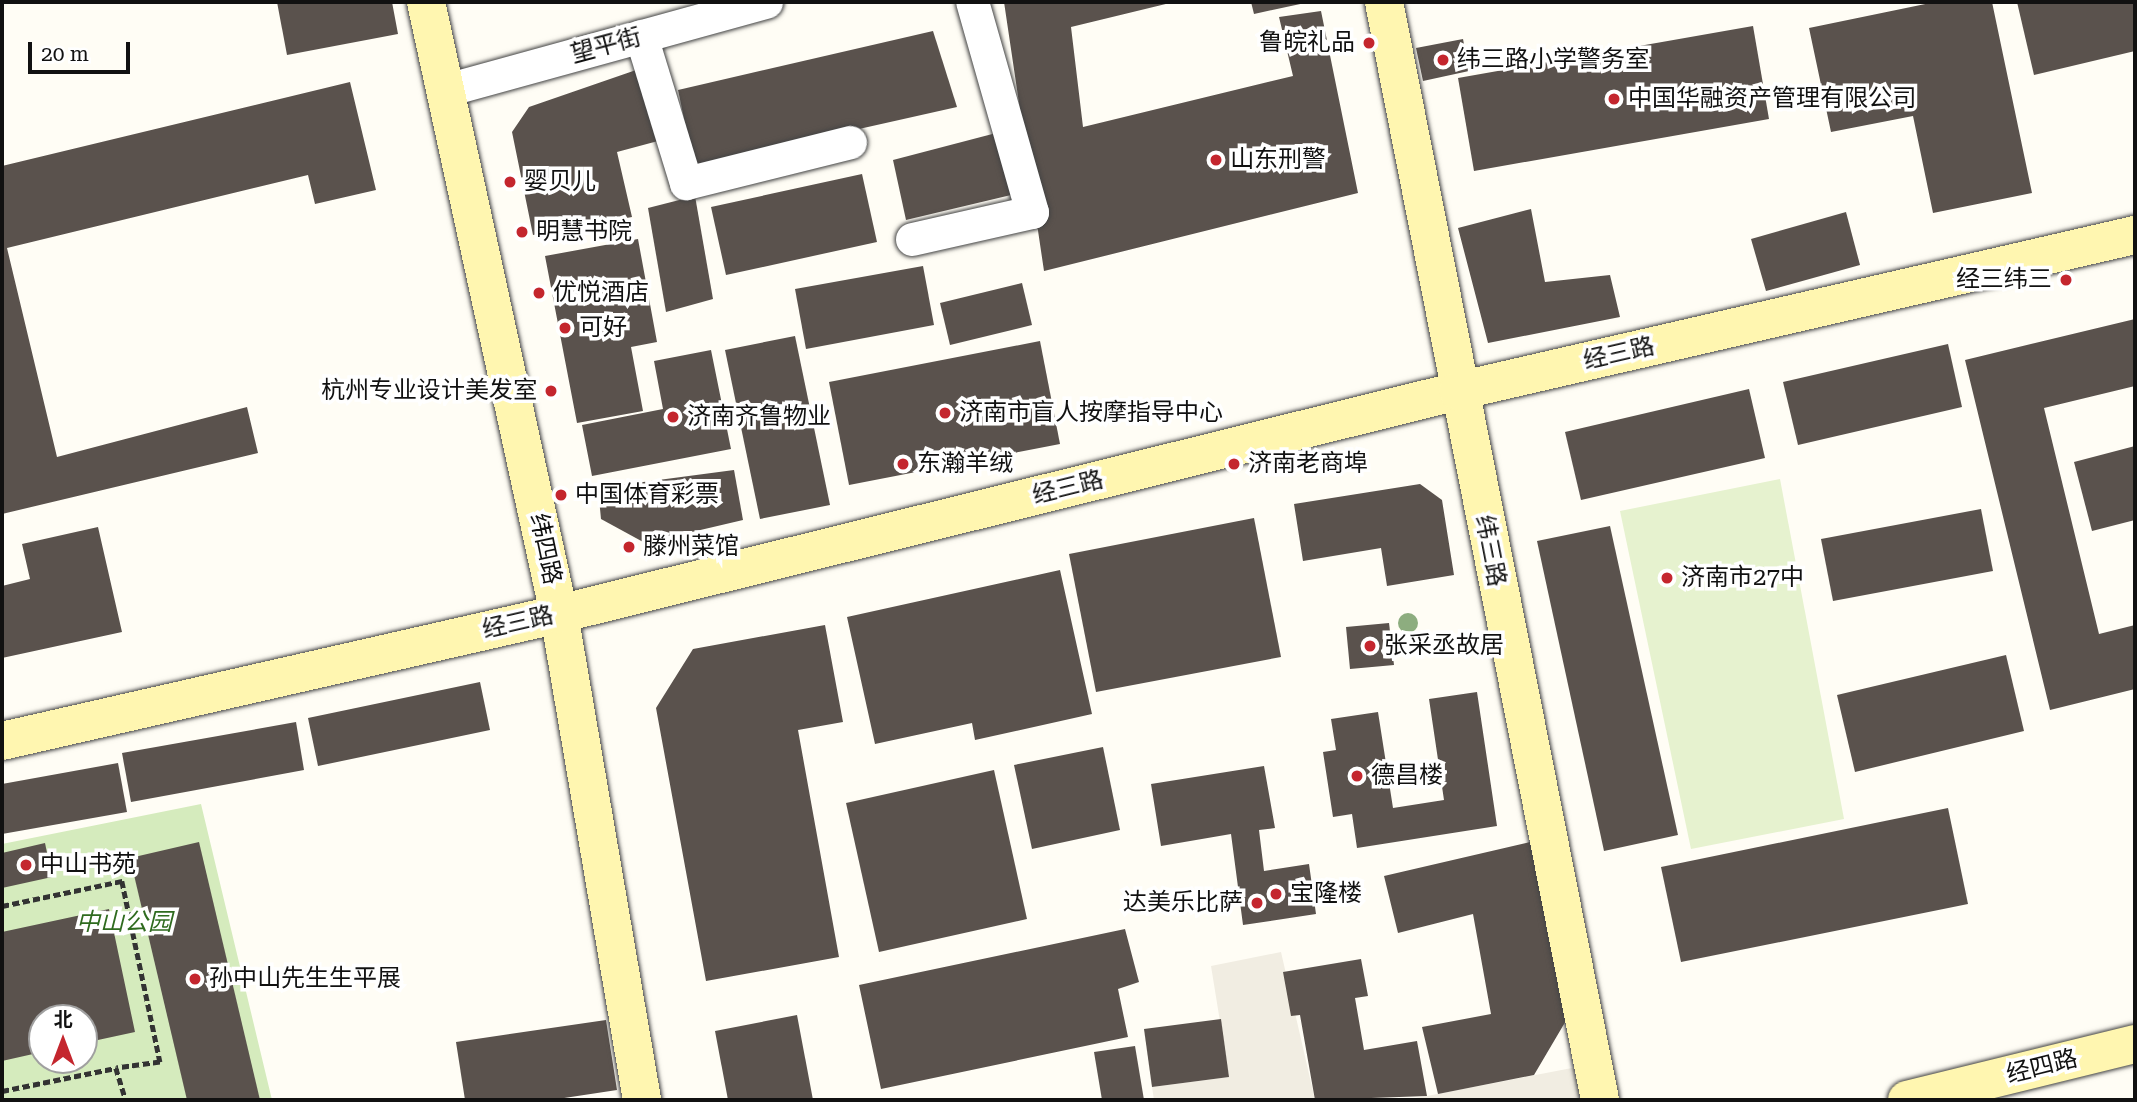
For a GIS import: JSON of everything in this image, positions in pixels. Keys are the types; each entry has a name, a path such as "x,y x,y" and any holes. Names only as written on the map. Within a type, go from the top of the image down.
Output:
{"street":[{"name":"纬四路","path":"426,2 559,614 642,1100"},
{"name":"望平街","path":"446,90 766,2"},
{"path":"912,239 1032,212 972,2"},
{"name":"纬三路","path":"1384,2 1458,391 1600,1100"},
{"path":"641,36 686,183 850,142"},
{"name":"经三路","path":"2,741 559,614 1458,391 2135,235"},
{"name":"经四路","path":"1907,1100 2135,1044"}],"path":[{"path":"2,906 122,881 160,1062 2,1091"},
{"path":"116,1068 127,1100"}],"green space":[{"path":"1780,479 1844,819 1691,849 1620,511"},
{"name":"中山公园","path":"201,804 272,1100 2,1100 2,844"}],"shaded area":[{"path":"1281,952 1315,1100 1154,1100 1152,1087 1229,1077 1211,966"},
{"path":"1577,1067 1584,1100 1404,1100 1427,1096"}],"building":[{"path":"277,2 392,2 398,34 287,55"},
{"path":"1004,2 1174,2 1071,27 1083,127 1293,76 1279,17 1321,11 1358,193 1044,271"},
{"path":"1251,2 1305,2 1305,3 1254,14"},
{"path":"1935,2 1992,2 2032,193 1933,213 1913,116 1831,132 1809,28"},
{"path":"2017,2 2135,2 2135,51 2034,75"},
{"name":"中国华融资产管理有限公司","path":"1753,26 1769,119 1474,171 1458,78"},
{"path":"933,31 957,107 694,166 678,90"},
{"name":"纬三路小学警务室","path":"1463,39 1469,71 1423,81 1416,48"},
{"path":"639,69 658,141 617,152 632,217 533,235 512,132 529,107"},
{"path":"350,82 376,190 315,204 308,175 7,248 57,457 247,407 258,453 2,514 2,166"},
{"path":"1000,132 1011,195 906,220 893,160"},
{"path":"862,174 877,242 726,275 711,207"},
{"path":"695,196 713,299 666,312 648,208"},
{"path":"1531,209 1545,282 1610,275 1620,317 1488,343 1458,228"},
{"path":"1846,212 1860,265 1766,291 1751,239"},
{"path":"638,239 657,342 631,347 643,411 577,423 545,256"},
{"path":"923,266 934,325 806,349 795,289"},
{"path":"1022,283 1032,325 950,345 940,303"},
{"path":"2135,319 2135,386 2044,408 2099,634 2135,625 2135,689 2050,710 1965,360"},
{"path":"795,336 830,505 760,519 725,350"},
{"name":"济南市盲人按摩指导中心","path":"1040,341 1060,444 849,485 829,382"},
{"path":"1948,344 1962,407 1798,445 1783,382"},
{"name":"济南齐鲁物业","path":"711,350 731,449 592,476 582,425 663,409 654,361"},
{"path":"1749,389 1765,458 1581,500 1565,432"},
{"path":"2135,446 2135,520 2092,531 2074,462"},
{"path":"734,470 743,520 645,543 601,519 598,488"},
{"path":"1420,484 1442,500 1454,575 1387,586 1381,548 1303,561 1294,504"},
{"path":"1981,509 1993,571 1833,601 1821,539"},
{"path":"1254,518 1281,657 1096,692 1069,554"},
{"path":"1610,526 1678,835 1604,851 1537,541"},
{"path":"98,527 122,632 2,658 2,586 30,579 22,544"},
{"path":"1060,570 1092,714 975,740 972,723 875,744 847,617"},
{"name":"张采丞故居","path":"1389,623 1394,665 1350,669 1346,627"},
{"path":"825,625 843,722 798,730 839,957 706,981 656,708 693,649"},
{"path":"2006,655 2024,731 1855,772 1837,695"},
{"path":"480,682 490,730 318,766 308,718"},
{"name":"德昌楼","path":"1477,692 1497,826 1357,848 1352,814 1333,817 1323,752 1336,750 1331,719 1378,712 1393,808 1444,800 1429,699"},
{"path":"296,722 304,770 131,802 122,753"},
{"path":"1103,747 1120,830 1032,849 1014,765"},
{"path":"118,763 127,812 2,834 2,784"},
{"path":"1264,766 1275,828 1259,830 1264,871 1309,864 1316,914 1243,925 1231,834 1161,846 1151,784"},
{"path":"994,770 1027,919 879,952 846,803"},
{"path":"1948,808 1968,904 1681,962 1661,867"},
{"name":"孙中山先生生平展","path":"199,842 260,1100 187,1100 130,858"},
{"path":"1530,842 1567,1019 1534,1075 1438,1094 1422,1027 1491,1014 1473,914 1398,933 1384,876"},
{"name":"中山书苑","path":"45,843 52,877 2,888 2,853"},
{"path":"109,909 135,1032 98,1040 98,1004 28,1004 28,1055 2,1061 2,932"},
{"path":"1125,929 1139,982 1118,989 1128,1037 881,1089 859,985"},
{"path":"1361,959 1368,996 1355,998 1364,1050 1417,1041 1427,1096 1315,1100 1300,1015 1291,1016 1283,972"},
{"path":"797,1015 813,1100 728,1100 715,1031"},
{"path":"1221,1019 1229,1077 1152,1087 1144,1029"},
{"path":"606,1020 617,1090 551,1100 465,1100 456,1042"},
{"path":"1135,1046 1144,1100 1102,1100 1094,1052"}],"place":[{"name":"鲁皖礼品","path":"1369,43"},
{"name":"纬三路小学警务室","path":"1443,60"},
{"name":"中国华融资产管理有限公司","path":"1614,99"},
{"name":"山东刑警","path":"1216,160"},
{"name":"婴贝儿","path":"510,182"},
{"name":"明慧书院","path":"522,232"},
{"name":"经三纬三","path":"2066,280"},
{"name":"优悦酒店","path":"539,293"},
{"name":"可好","path":"565,328"},
{"name":"杭州专业设计美发室","path":"551,391"},
{"name":"济南市盲人按摩指导中心","path":"945,413"},
{"name":"济南齐鲁物业","path":"673,417"},
{"name":"东瀚羊绒","path":"903,464"},
{"name":"济南老商埠","path":"1234,464"},
{"name":"中国体育彩票","path":"561,495"},
{"name":"滕州菜馆","path":"629,547"},
{"name":"济南市27中","path":"1667,578"},
{"name":"张采丞故居","path":"1370,646"},
{"name":"德昌楼","path":"1357,776"},
{"name":"中山书苑","path":"26,865"},
{"name":"宝隆楼","path":"1276,894"},
{"name":"达美乐比萨","path":"1257,903"},
{"name":"孙中山先生生平展","path":"195,979"}]}
